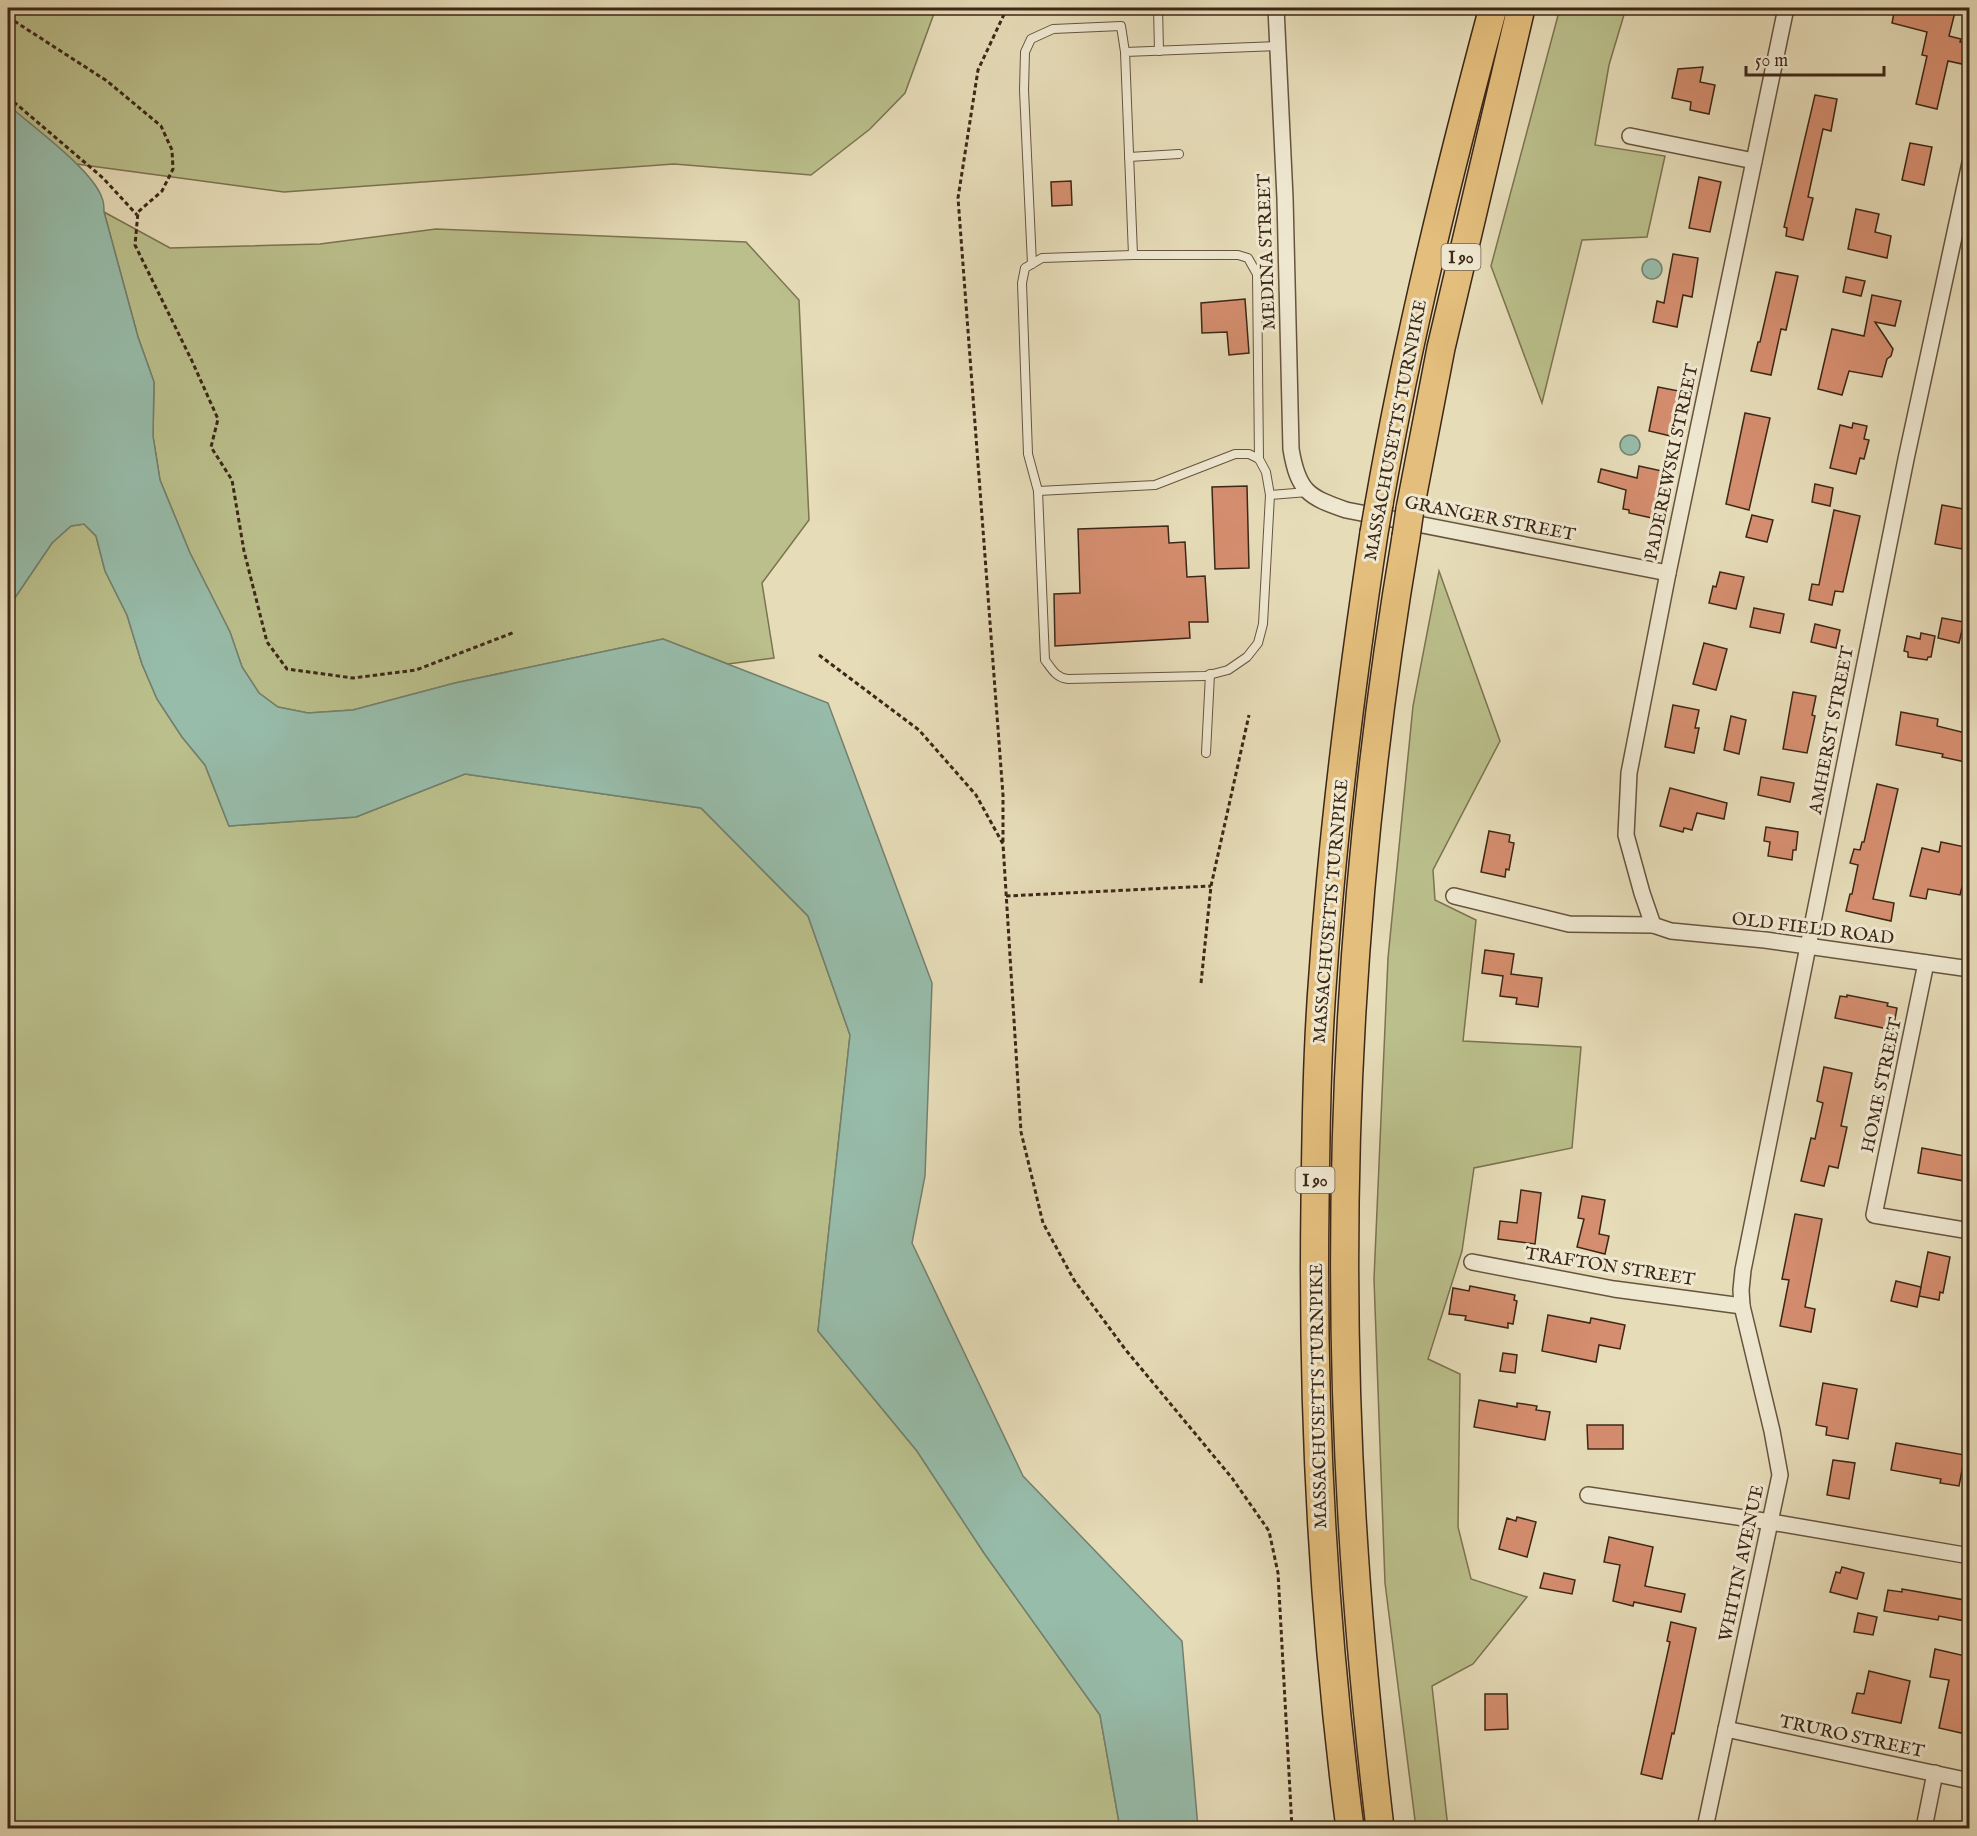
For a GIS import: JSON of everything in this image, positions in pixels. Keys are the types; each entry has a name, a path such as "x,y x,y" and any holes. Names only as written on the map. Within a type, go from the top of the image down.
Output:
{"highway":[{"name":"MASSACHUSETTS TURNPIKE","path":"1350,1828 1338,1730 1323,1554 1314,1337 1317,1099 1323,976 1336,819 1355,660 1379,504 1421,291 1461,125 1493,8"},
{"name":"MASSACHUSETTS TURNPIKE","path":"1380,1828 1363,1670 1351,1505 1346,1365 1347,1127 1360,896 1385,671 1410,509 1447,319 1521,8"}],"street":[{"name":"MEDINA STREET","path":"1276,8 1285,198 1291,449 1298,479 1308,492"},
{"name":"PADEREWSKI STREET","path":"1653,925 1626,835 1629,773 1668,573 1786,8"},
{"path":"1630,136 1754,162"},
{"name":"AMHERST STREET","path":"1742,1306 1743,1270 1905,459 1970,163"},
{"name":"GRANGER STREET","path":"1308,492 1322,501 1346,510 1668,573"},
{"name":"OLD FIELD ROAD","path":"1454,896 1569,924 1653,925 1671,931 1809,946 1970,969"},
{"name":"HOME STREET","path":"1926,963 1874,1215 1970,1231"},
{"name":"TRAFTON STREET","path":"1472,1262 1614,1290 1742,1306"},
{"name":"WHITIN AVENUE","path":"1705,1828 1780,1475 1772,1431 1742,1306"},
{"path":"1588,1495 1771,1522 1970,1556"},
{"name":"TRURO STREET","path":"1726,1729 1970,1780"},
{"path":"1924,1828 1935,1773"}],"lane":[{"path":"1158,8 1159,51"},
{"path":"1032,264 1024,90 1025,52 1031,39 1053,29 1121,26 1125,52 1133,255"},
{"path":"1125,52 1278,46"},
{"path":"1129,157 1179,154"},
{"path":"1238,255 1248,258 1257,274 1259,459 1266,472 1270,495 1263,624 1258,643 1248,657 1228,670 1210,674 1068,679 1056,674 1045,660 1038,491 1028,454 1022,283 1025,268 1032,264 1042,258 1238,255"},
{"path":"1038,491 1155,485 1235,454 1249,454 1259,459"},
{"path":"1270,495 1308,492"},
{"path":"1206,753 1210,674"}],"path":[{"path":"1007,8 978,70 958,198 1002,784 1003,844 1021,1132 1043,1223 1074,1280 1125,1349 1232,1478 1269,1531 1278,1573 1292,1828"},
{"path":"8,17 107,81 161,126 172,150 173,169 162,191 138,212 135,245 218,419 211,447 232,480 244,551 267,642 287,669 353,678 416,670 515,632"},
{"path":"8,97 103,178 138,216"},
{"path":"819,655 919,729 976,795 1003,844"},
{"path":"1201,983 1211,886 1249,715"},
{"path":"1006,896 1211,886"}],"shaded area":[{"path":"8,8 936,8 905,93 870,129 811,175 674,164 284,192 76,164 8,105"},
{"path":"1560,8 1626,8 1609,65 1595,145 1665,156 1647,237 1582,240 1542,403 1491,266"},
{"path":"8,105 75,162 96,187 102,198 138,337 154,382 153,436 160,480 190,553 230,632 242,667 259,693 278,707 308,713 353,710 455,683 663,639 828,703 932,983 925,1176 912,1243 1023,1476 1182,1641 1198,1828 1120,1828 1100,1715 984,1553 917,1451 818,1331 850,1035 808,916 701,808 465,774 356,817 229,826 205,765 182,737 157,699 142,664 127,615 105,571 96,536 84,524 71,526 52,543 8,608"},
{"path":"104,212 170,248 320,244 436,229 746,242 799,300 809,520 762,583 774,658 728,664 663,639 455,683 353,710 308,713 278,707 259,693 242,667 230,632 190,553 160,480 153,436 154,382 138,337"},
{"path":"1648,259 1656,259 1662,265 1662,273 1656,279 1648,279 1642,273 1642,265"},
{"path":"1626,435 1634,435 1640,441 1640,449 1634,455 1626,455 1620,449 1620,441"},
{"path":"84,524 96,536 105,571 127,615 142,664 157,699 182,737 205,765 229,826 356,817 465,774 701,808 808,916 850,1035 818,1331 917,1451 984,1553 1100,1715 1120,1828 8,1828 8,608 52,543 71,526"},
{"path":"1439,571 1500,741 1433,870 1435,900 1476,920 1463,1041 1581,1047 1572,1148 1474,1168 1462,1251 1428,1359 1460,1374 1458,1527 1471,1579 1527,1597 1473,1664 1432,1686 1448,1828 1416,1828 1385,1583 1374,1279 1388,958 1413,706"}],"building":[{"path":"1895,8 1956,8 1949,36 1967,43 1962,64 1948,61 1937,109 1916,104 1927,56 1922,55 1927,32 1892,23"},
{"path":"1703,67 1700,82 1715,85 1709,114 1690,110 1691,102 1672,98 1678,69"},
{"path":"1815,95 1837,99 1831,131 1823,129 1808,197 1813,198 1803,240 1786,236 1787,228 1784,227"},
{"path":"1910,143 1932,147 1924,185 1902,180"},
{"path":"1699,177 1721,182 1710,232 1689,228"},
{"path":"1071,181 1072,205 1052,206 1051,182"},
{"path":"1856,209 1879,214 1875,232 1891,236 1887,258 1848,249"},
{"path":"1673,254 1698,258 1692,297 1683,295 1677,327 1653,322 1657,301 1664,303"},
{"path":"1776,272 1798,276 1786,330 1781,329 1771,375 1751,371"},
{"path":"1846,277 1865,281 1861,296 1843,292"},
{"path":"1872,295 1901,301 1895,326 1875,322 1893,349 1891,356 1887,359 1882,377 1849,371 1842,395 1818,389 1832,329 1864,336"},
{"path":"1245,299 1249,353 1229,355 1227,332 1202,333 1201,303"},
{"path":"1658,387 1684,392 1675,437 1649,431"},
{"path":"1745,413 1770,418 1749,510 1726,504"},
{"path":"1853,423 1867,426 1864,439 1869,440 1864,459 1860,458 1856,474 1830,468 1840,425 1852,428"},
{"path":"1639,466 1662,471 1652,518 1629,513 1629,510 1623,509 1626,490 1598,482 1601,469 1637,478"},
{"path":"1815,484 1833,488 1830,506 1812,502"},
{"path":"1247,486 1249,568 1215,569 1212,487"},
{"path":"1942,505 1969,510 1962,549 1935,544"},
{"path":"1834,510 1860,516 1843,592 1835,591 1832,605 1809,600 1812,584 1819,585"},
{"path":"1752,515 1773,520 1767,542 1746,537"},
{"path":"1168,526 1169,543 1185,542 1187,577 1205,576 1208,622 1189,622 1190,638 1055,646 1054,594 1080,593 1078,529"},
{"path":"1720,572 1744,577 1736,609 1709,603 1713,586 1716,587"},
{"path":"1754,608 1784,614 1780,633 1750,627"},
{"path":"1942,618 1964,622 1959,643 1938,638"},
{"path":"1815,624 1840,630 1836,648 1811,642"},
{"path":"1921,633 1935,636 1931,657 1927,660 1908,657 1908,652 1904,651 1907,636 1920,639"},
{"path":"1704,643 1727,649 1716,690 1693,684"},
{"path":"1793,692 1816,696 1812,715 1815,716 1807,753 1783,749"},
{"path":"1673,705 1699,710 1695,728 1699,728 1694,753 1665,747"},
{"path":"1901,712 1938,719 1937,726 1970,734 1970,763 1942,757 1943,754 1896,745"},
{"path":"1731,716 1746,720 1739,754 1724,750"},
{"path":"1761,777 1794,783 1790,802 1758,795"},
{"path":"1877,784 1898,789 1873,899 1894,903 1891,921 1846,911 1858,865 1850,863 1854,849 1860,850 1864,842"},
{"path":"1670,788 1727,803 1724,819 1697,813 1692,830 1684,828 1683,832 1660,826"},
{"path":"1766,827 1798,832 1796,850 1793,850 1792,860 1768,856 1770,842 1764,841"},
{"path":"1489,831 1510,835 1509,842 1514,843 1509,870 1506,869 1505,877 1481,872"},
{"path":"1941,842 1970,848 1970,888 1962,887 1960,895 1928,889 1926,899 1910,896 1922,848 1939,852"},
{"path":"1485,950 1514,954 1511,974 1542,978 1538,1007 1516,1004 1517,998 1500,996 1503,976 1482,973"},
{"path":"1847,995 1888,1003 1887,1006 1897,1008 1893,1030 1835,1018 1840,996 1847,997"},
{"path":"1824,1067 1852,1073 1841,1126 1847,1127 1838,1168 1829,1166 1824,1186 1801,1181 1811,1138 1815,1139 1823,1103 1817,1101"},
{"path":"1922,1148 1970,1157 1970,1182 1918,1173"},
{"path":"1521,1190 1541,1193 1535,1244 1498,1239 1500,1221 1517,1223"},
{"path":"1582,1196 1605,1200 1599,1234 1609,1236 1605,1254 1577,1247 1584,1219 1578,1218"},
{"path":"1795,1214 1822,1219 1805,1307 1815,1309 1811,1332 1780,1326 1789,1280 1782,1279"},
{"path":"1928,1252 1950,1257 1943,1293 1940,1292 1939,1300 1919,1296"},
{"path":"1896,1281 1921,1287 1917,1307 1891,1301"},
{"path":"1470,1286 1515,1295 1514,1300 1517,1301 1513,1324 1508,1323 1508,1328 1465,1320 1466,1316 1449,1314 1453,1288 1469,1291"},
{"path":"1548,1315 1590,1323 1591,1318 1625,1325 1620,1349 1599,1345 1596,1362 1542,1351"},
{"path":"1503,1353 1517,1355 1515,1373 1500,1371"},
{"path":"1823,1383 1857,1389 1848,1439 1826,1435 1827,1427 1816,1425"},
{"path":"1479,1400 1517,1407 1517,1403 1537,1406 1536,1410 1550,1412 1545,1440 1474,1427"},
{"path":"1587,1425 1623,1425 1623,1449 1588,1449"},
{"path":"1896,1443 1965,1455 1959,1486 1940,1483 1941,1479 1891,1470"},
{"path":"1833,1460 1855,1463 1849,1499 1827,1495"},
{"path":"1517,1517 1536,1522 1527,1557 1499,1549 1507,1518 1516,1521"},
{"path":"1609,1537 1653,1547 1645,1586 1685,1594 1681,1612 1634,1602 1633,1606 1613,1601 1620,1565 1604,1562"},
{"path":"1842,1567 1864,1573 1857,1599 1830,1592 1836,1572 1840,1573"},
{"path":"1544,1573 1575,1580 1572,1594 1540,1588"},
{"path":"1902,1589 1970,1601 1970,1622 1939,1616 1938,1620 1884,1611 1888,1590 1902,1592"},
{"path":"1858,1613 1877,1617 1873,1635 1854,1632"},
{"path":"1671,1622 1696,1628 1674,1734 1672,1733 1662,1779 1641,1774 1670,1642 1667,1641"},
{"path":"1935,1649 1970,1657 1970,1735 1939,1728 1949,1680 1930,1677"},
{"path":"1869,1671 1910,1681 1901,1723 1852,1713 1857,1693 1864,1694"},
{"path":"1485,1694 1507,1694 1508,1729 1485,1730"}]}
